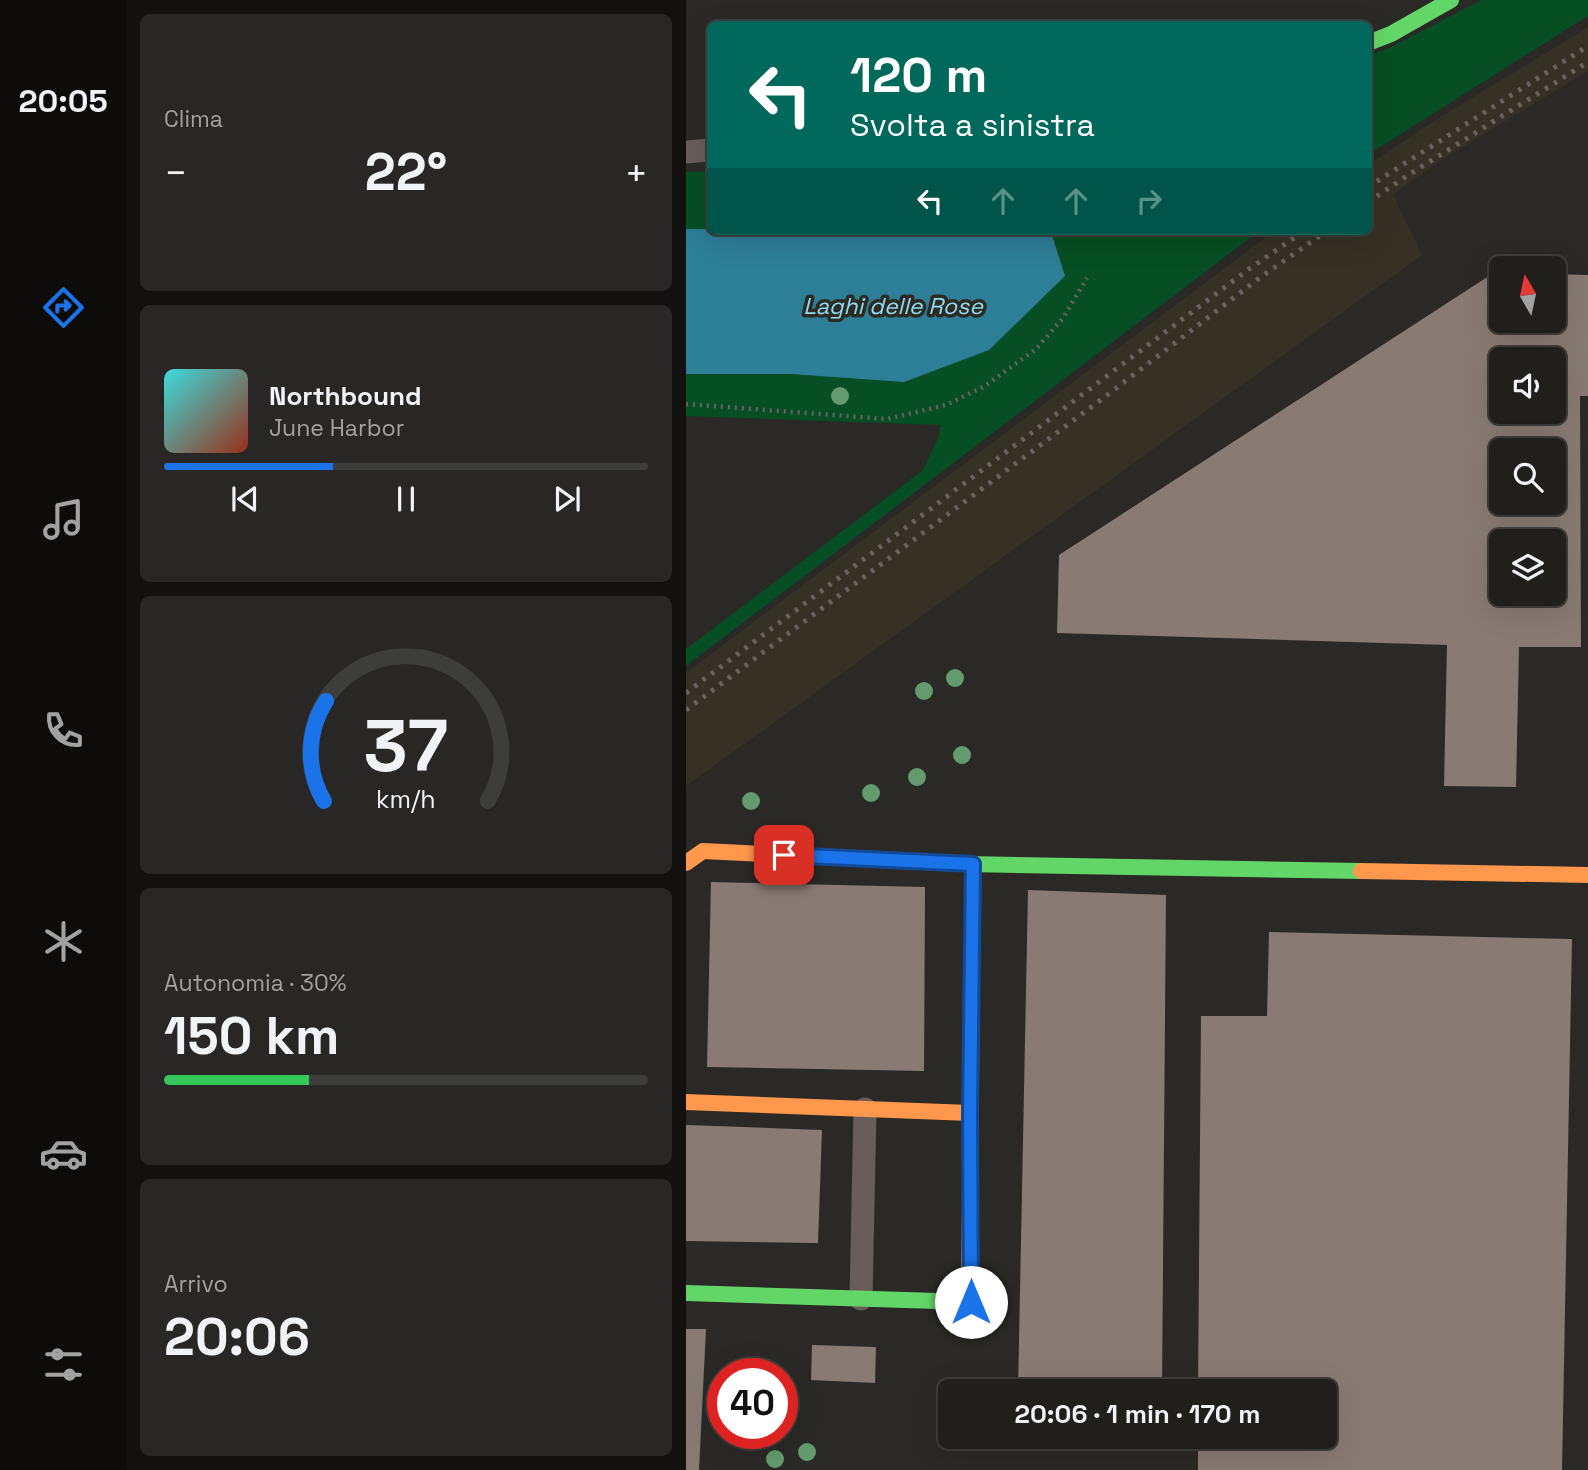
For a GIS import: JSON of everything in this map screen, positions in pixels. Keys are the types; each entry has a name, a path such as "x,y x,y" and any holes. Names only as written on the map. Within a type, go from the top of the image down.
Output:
{"street":[{"path":"1372,41 1391,34 1451,0"},
{"path":"686,152 707,150"},
{"path":"686,863 703,851 973,864 1588,875"},
{"path":"686,1293 971,1302 973,864"},
{"path":"686,1102 970,1113"},
{"path":"861,1299 865,1109"}],"path":[{"path":"686,404 887,419 946,405 985,386 1036,349 1063,318 1087,278"}],"shaded area":[{"path":"1588,27 1588,71 1443,159 1393,194 1422,255 686,786 686,673 1269,235 1372,235 1372,162"}],"green space":[{"path":"1481,0 1588,0 1588,16 1372,152 1372,54 1389,48"},
{"path":"707,171 707,235 1254,235 686,666 686,649 923,470 938,438 940,425 686,416 686,172"}],"water":[{"name":"Laghi delle Rose","path":"686,229 707,229 707,235 1052,235 1065,276 989,350 904,382 791,374 686,374"}],"building":[{"path":"1566,274 1588,275 1588,396 1580,396 1581,647 1519,647 1516,787 1444,786 1447,645 1057,633 1059,555 1489,276 1489,333 1566,333"},
{"path":"711,882 925,887 924,1071 707,1067"},
{"path":"1028,890 1166,895 1162,1379 1018,1379"},
{"path":"1269,932 1572,939 1562,1470 1198,1470 1198,1449 1337,1449 1337,1379 1198,1379 1201,1016 1267,1016"},
{"path":"686,1125 822,1130 818,1243 686,1241"},
{"path":"686,1329 706,1329 699,1470 686,1470"},
{"path":"812,1345 876,1347 875,1383 811,1380"}],"railway":[{"path":"1372,184 1588,46"},
{"path":"1372,199 1588,62"},
{"path":"686,693 1249,269 1298,235"},
{"path":"686,710 1258,279 1321,235"}],"traffic: fast":[{"path":"1372,41 1391,34 1451,0"},
{"path":"966,864 1361,871"},
{"path":"686,1293 969,1302"}],"traffic: slow":[{"path":"686,863 703,851 966,864"},
{"path":"969,1302 973,864"},
{"path":"1361,871 1588,875"},
{"path":"686,1102 970,1113"}],"route":[{"path":"784,855 973,864 971,1302"}]}
